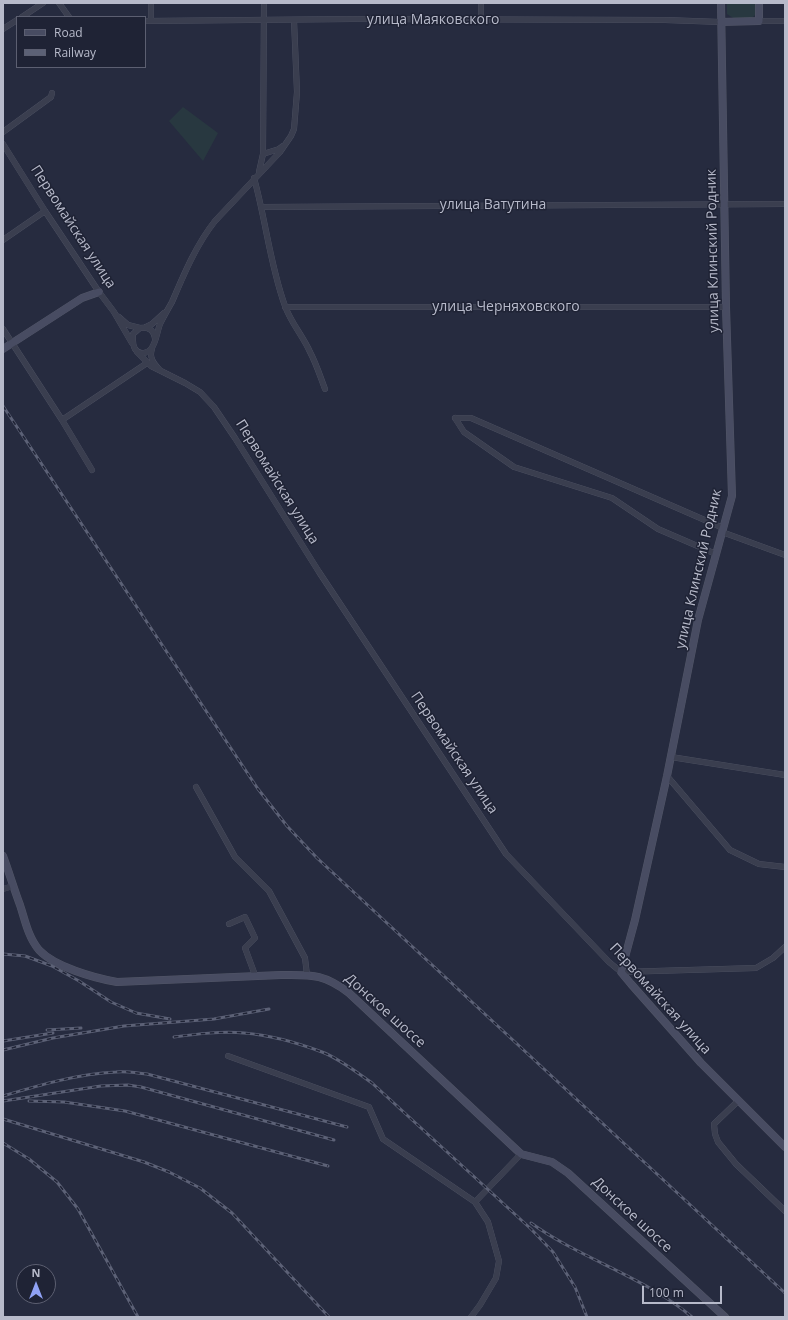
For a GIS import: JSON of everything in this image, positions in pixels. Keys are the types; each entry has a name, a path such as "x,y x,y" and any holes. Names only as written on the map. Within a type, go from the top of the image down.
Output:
{"main road":[{"name":"улица Клинский Родник","path":"621,972 635,920 667,776 698,620 732,496 726,307 721,3"},
{"path":"721,22 759,21 759,3"},
{"path":"3,349 82,298 99,292"},
{"name":"Донское шоссе","path":"3,856 30,938 39,950 51,959 72,969 97,978 117,982 255,975 307,975 321,977 336,983 521,1154 552,1162 568,1174 725,1317"},
{"name":"Первомайская улица","path":"621,972 701,1063 785,1147"}],"street":[{"path":"24,16 43,3"},
{"path":"59,3 68,16"},
{"path":"148,21 151,3"},
{"path":"264,3 262,154 256,176 271,255 285,307 310,352 325,389"},
{"path":"481,3 481,20"},
{"path":"170,375 160,369 153,362 151,353 161,322 186,270 206,231 287,143 294,129 297,92 294,20"},
{"name":"улица Маяковского","path":"148,21 650,20 721,22"},
{"path":"3,29 16,21"},
{"path":"759,21 785,21"},
{"path":"3,132 51,97 52,93"},
{"path":"262,154 279,149 287,143"},
{"name":"Первомайская улица","path":"3,144 45,211 114,312 133,346"},
{"name":"улица Ватутина","path":"262,207 785,204"},
{"path":"3,240 45,211"},
{"name":"улица Черняховского","path":"285,307 726,307"},
{"path":"153,346 147,353 137,352 133,346 134,334 143,327 152,324 168,310"},
{"path":"114,312 128,324 150,328 155,334 155,339"},
{"path":"3,329 62,420 92,470"},
{"name":"Первомайская улица","path":"137,352 147,363 158,370 200,392 214,407 319,572 506,854 609,962 621,972"},
{"path":"62,420 147,363"},
{"path":"716,554 658,529 612,498 514,467 464,432 455,418 471,418 723,530 785,555"},
{"path":"671,757 785,775"},
{"path":"667,776 730,850 759,864 785,867"},
{"path":"196,787 235,858 269,891 305,958 307,975"},
{"path":"3,889 13,886"},
{"path":"229,924 245,917 254,938 244,948 255,975"},
{"path":"621,972 756,968 773,958 785,947"},
{"path":"228,1056 368,1107 383,1139 475,1202 488,1222 499,1261 496,1278 471,1317"},
{"path":"738,1101 714,1124 714,1134 718,1142 736,1164 785,1211"},
{"path":"475,1202 521,1154"}],"shaded area":[{"path":"727,3 755,3 755,15 752,18 733,18 727,14"},
{"path":"183,107 218,133 203,161 169,121"}],"railway":[{"path":"3,406 258,789 287,826 317,858 785,1293"},
{"path":"3,954 25,956 52,966 79,981 111,1002 136,1013 170,1019"},
{"path":"3,1050 53,1038 124,1026 214,1019 269,1009"},
{"path":"47,1030 81,1028"},
{"path":"174,1037 227,1032 264,1036 294,1043 322,1052 348,1066 372,1083 531,1229 553,1252 575,1287 587,1317"},
{"path":"3,1041 53,1033"},
{"path":"3,1096 45,1084 87,1075 132,1072 147,1074 347,1127"},
{"path":"3,1101 101,1086 128,1085 141,1087 334,1140"},
{"path":"29,1101 64,1102 125,1111 328,1166"},
{"path":"3,1119 144,1162 169,1172 200,1188 232,1213 329,1317"},
{"path":"3,1143 29,1159 57,1182 78,1209 138,1317"},
{"path":"531,1223 550,1236 654,1290 692,1317"}]}
